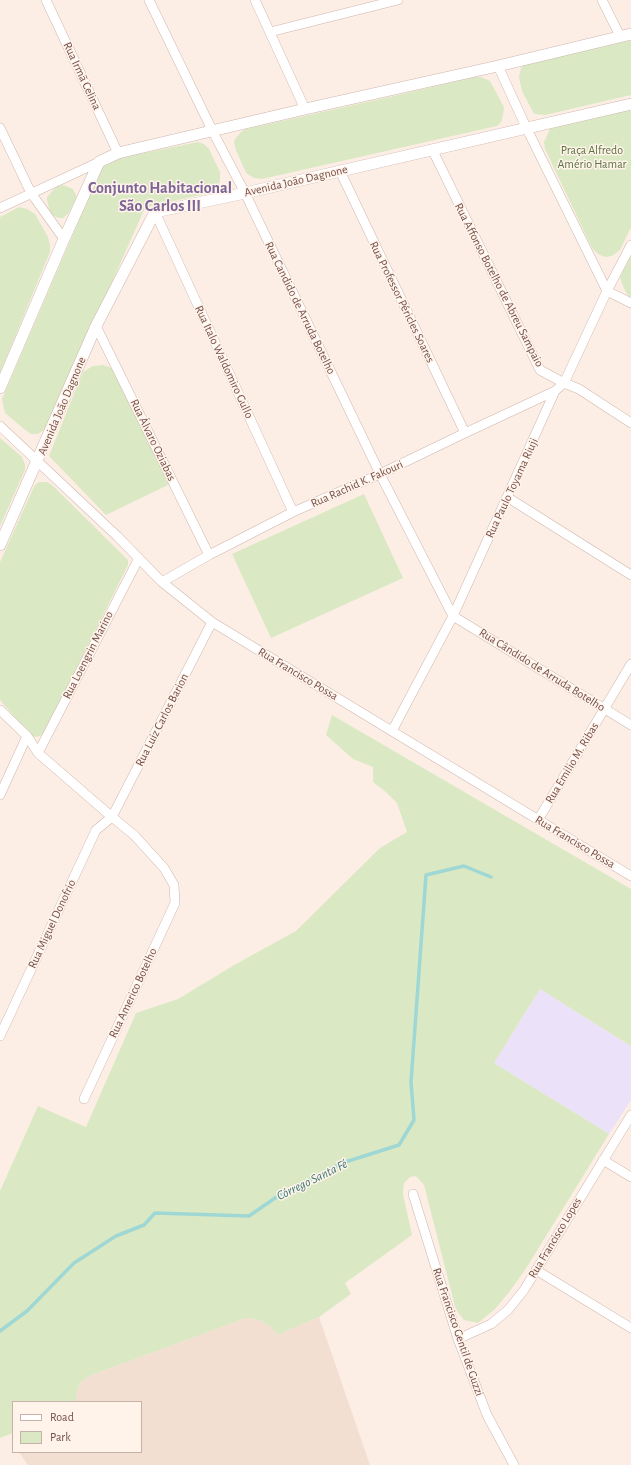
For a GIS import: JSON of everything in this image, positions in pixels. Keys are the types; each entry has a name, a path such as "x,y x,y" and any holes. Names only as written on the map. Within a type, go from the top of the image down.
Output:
{"street":[{"name":"Rua Irmã Celina","path":"46,0 118,153"},
{"name":"Rua Candido de Arruda Botelho","path":"149,0 213,132 245,193 380,474 453,616"},
{"path":"254,0 305,109"},
{"path":"270,32 398,0"},
{"path":"602,0 620,36"},
{"path":"0,208 118,153 631,34"},
{"path":"498,66 526,127 607,290 631,304"},
{"name":"Avenida João Dagnone","path":"0,545 96,326 155,212 245,193 631,104"},
{"path":"0,128 30,193 64,239"},
{"name":"Rua Affonso Botelho de Abreu Sampaio","path":"432,149 540,370 564,384 579,390 631,423"},
{"path":"0,388 99,162"},
{"name":"Rua Professor Péricles Soares","path":"340,171 465,433"},
{"name":"Rua Italo Waldomiro Gullo","path":"155,212 293,512"},
{"name":"Rua Paulo Toyama Riuji","path":"392,731 453,616 555,391 564,384 607,290 631,245"},
{"name":"Rua Álvaro Oziabas","path":"96,326 209,555"},
{"name":"Rua Rachid K. Fakouri","path":"162,582 209,555 293,512 380,474 555,391"},
{"name":"Rua Francisco Possa","path":"0,426 117,536 162,582 212,622 631,876"},
{"path":"508,497 631,575"},
{"name":"Rua Loengrin Marino","path":"38,753 139,558"},
{"name":"Rua Cândido de Arruda Botelho","path":"453,616 631,725"},
{"name":"Rua Luiz Carlos Barion","path":"112,817 212,622"},
{"name":"Rua Emilio M. Ribas","path":"538,820 631,664"},
{"path":"0,710 27,736 38,753 112,817"},
{"path":"0,795 27,736"},
{"name":"Rua Americo Botelho","path":"84,1099 175,903 174,885 164,868 134,835 112,817"},
{"name":"Rua Miguel Donofrio","path":"0,1036 96,830 112,817"},
{"name":"Rua Francisco Lopes","path":"458,1339 490,1324 508,1310 524,1290 631,1115"},
{"path":"603,1160 631,1177"},
{"name":"Rua Francisco Gentil de Guzzi","path":"412,1194 458,1339 487,1415 514,1465"},
{"path":"536,1270 631,1328"}],"shaded area":[{"path":"540,989 631,1046 631,1100 609,1134 494,1063"},
{"path":"319,1317 370,1465 28,1465 20,1453 142,1453 142,1401 76,1401 80,1383 89,1376 246,1318 259,1320 270,1326 277,1335"}],"green space":[{"path":"631,40 631,95 545,115 535,114 533,112 522,91 519,77 521,68 525,64"},
{"path":"474,77 481,77 490,81 504,107 501,122 497,126 262,179 254,178 246,173 236,150 234,143 235,139 246,129"},
{"name":"Praça Alfredo Amério Hamar","path":"631,107 631,227 620,250 612,256 605,257 598,254 592,248 545,149 544,142 550,129 558,124"},
{"path":"198,142 204,144 209,149 220,172 220,181 217,187 209,193 151,206 144,210 47,428 38,434 31,434 5,413 2,399 102,167 105,163 115,159"},
{"path":"63,185 73,189 76,199 68,214 63,218 59,218 52,215 50,212 47,197 57,186"},
{"path":"19,207 27,209 35,214 48,237 50,252 0,373 0,217"},
{"path":"631,256 631,298 628,296 620,277"},
{"path":"103,365 112,368 170,484 106,515 49,456 83,372 93,366"},
{"path":"0,438 22,457 25,470 0,526"},
{"path":"39,482 47,482 52,485 128,560 128,565 44,733 35,737 30,735 0,700 0,562 33,489"},
{"path":"364,494 403,578 271,638 232,554"},
{"path":"332,715 631,889 631,1046 540,989 494,1063 609,1134 525,1270 495,1309 478,1323 464,1320 456,1310 424,1185 416,1176 410,1177 404,1183 403,1194 412,1235 345,1283 351,1294 319,1317 277,1335 270,1326 259,1320 246,1318 89,1376 80,1383 76,1401 12,1401 12,1433 0,1438 0,1191 38,1106 86,1127 136,1013 178,999 236,964 296,931 380,848 407,832 397,803 373,782 373,767 353,759 326,735"}],"waterway":[{"name":"Córrego Santa Fé","path":"0,1331 27,1311 74,1263 116,1236 144,1225 155,1213 249,1216 278,1196 342,1163 399,1145 414,1120 411,1082 426,875 464,866 491,877"}],"district":[{"name":"Conjunto Habitacional São Carlos III","path":"160,197"}]}
